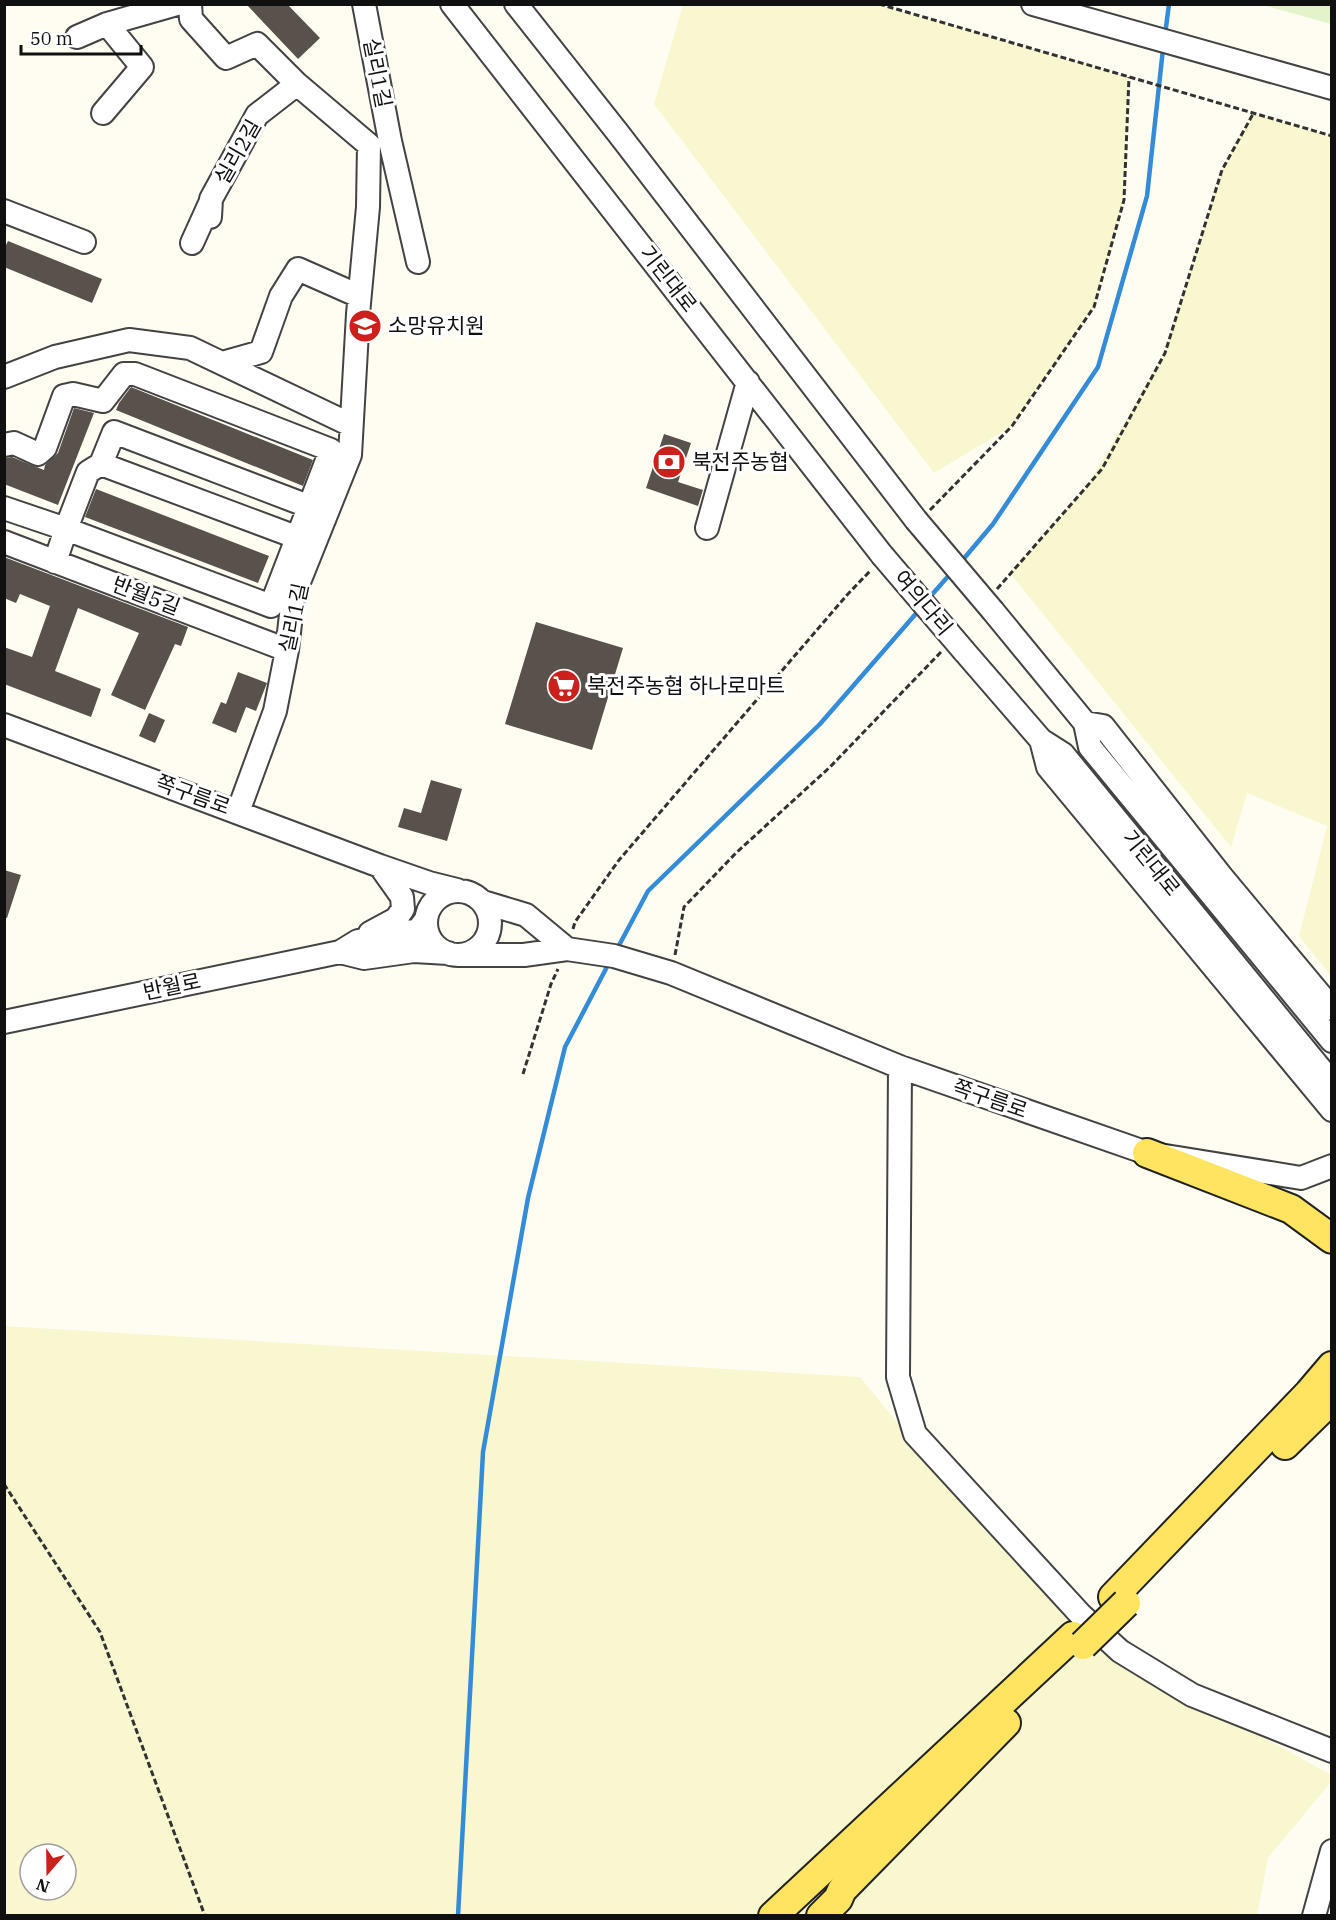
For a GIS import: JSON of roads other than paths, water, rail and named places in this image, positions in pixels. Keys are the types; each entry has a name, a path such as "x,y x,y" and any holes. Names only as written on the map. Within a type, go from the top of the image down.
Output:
{"main road":[{"path":"1147,1153 1291,1209 1332,1239"},
{"path":"1120,1600 1332,1366"},
{"path":"773,1916 1078,1640 1332,1399"},
{"path":"821,1916 838,1899 842,1890 1078,1640"},
{"path":"806,1916 833,1890 842,1890"}],"street":[{"path":"77,37 107,24 177,4"},
{"path":"190,4 191,19 226,58 257,45 297,84 380,143"},
{"name":"실리1길","path":"364,4 380,143 418,262"},
{"name":"기린대로","path":"452,4 748,382 877,562"},
{"name":"기린대로","path":"516,4 994,601 1085,723 1090,747 1332,1041"},
{"path":"1033,4 1332,88"},
{"path":"103,112 142,67 107,24"},
{"name":"실리2길","path":"192,243 257,115 297,84"},
{"name":"실리1길","path":"238,812 275,711 287,650 293,597 350,455 368,207 380,143"},
{"path":"4,211 84,242"},
{"path":"222,363 261,352 281,296 298,269 360,296"},
{"path":"4,377 55,357 129,340 189,348 351,426"},
{"path":"4,445 14,443 38,454 45,448 64,396 73,394 103,401 124,374 135,374 331,450 271,606 4,508"},
{"path":"707,528 748,382"},
{"path":"55,562 88,472 101,464 114,432 308,506"},
{"path":"101,464 296,537"},
{"name":"반월5길","path":"4,542 287,650"},
{"name":"여의다리","path":"877,562 954,649"},
{"name":"기린대로","path":"954,649 1041,740 1063,754 1332,1083"},
{"path":"1085,723 1103,726 1222,877 1332,1009"},
{"name":"쪽구름로","path":"4,725 380,866"},
{"path":"1041,740 1048,767 1332,1110"},
{"path":"380,866 429,884 466,891 483,902 525,915 567,949"},
{"path":"380,866 421,895 426,916 426,931 438,949 453,954 469,953 478,948 485,940 489,930 490,920 483,902"},
{"path":"365,939 374,930 396,919 403,909 402,897 380,866"},
{"path":"340,952 365,939 418,930 439,896 457,890"},
{"path":"340,952 364,958 414,951 524,956 567,949"},
{"name":"쪽구름로","path":"567,949 614,956 665,971 900,1068 1147,1153 1301,1178 1332,1166"},
{"name":"반월로","path":"4,1022 340,952"},
{"path":"900,1068 898,1377 915,1434 1080,1614 1120,1651 1192,1695 1332,1751"},
{"path":"1314,1916 1332,1851"}],"waterway":[{"path":"1165,35 1169,4"},
{"path":"961,562 993,524 1098,367 1147,196 1163,49"},
{"path":"929,598 951,573"},
{"path":"616,951 648,891 820,724 920,609"},
{"path":"458,1916 483,1452 528,1198 565,1047 609,963"}],"place":[{"name":"소망유치원","path":"365,326"},
{"name":"북전주농협","path":"669,462"},
{"name":"북전주농협 하나로마트","path":"564,686"}]}
